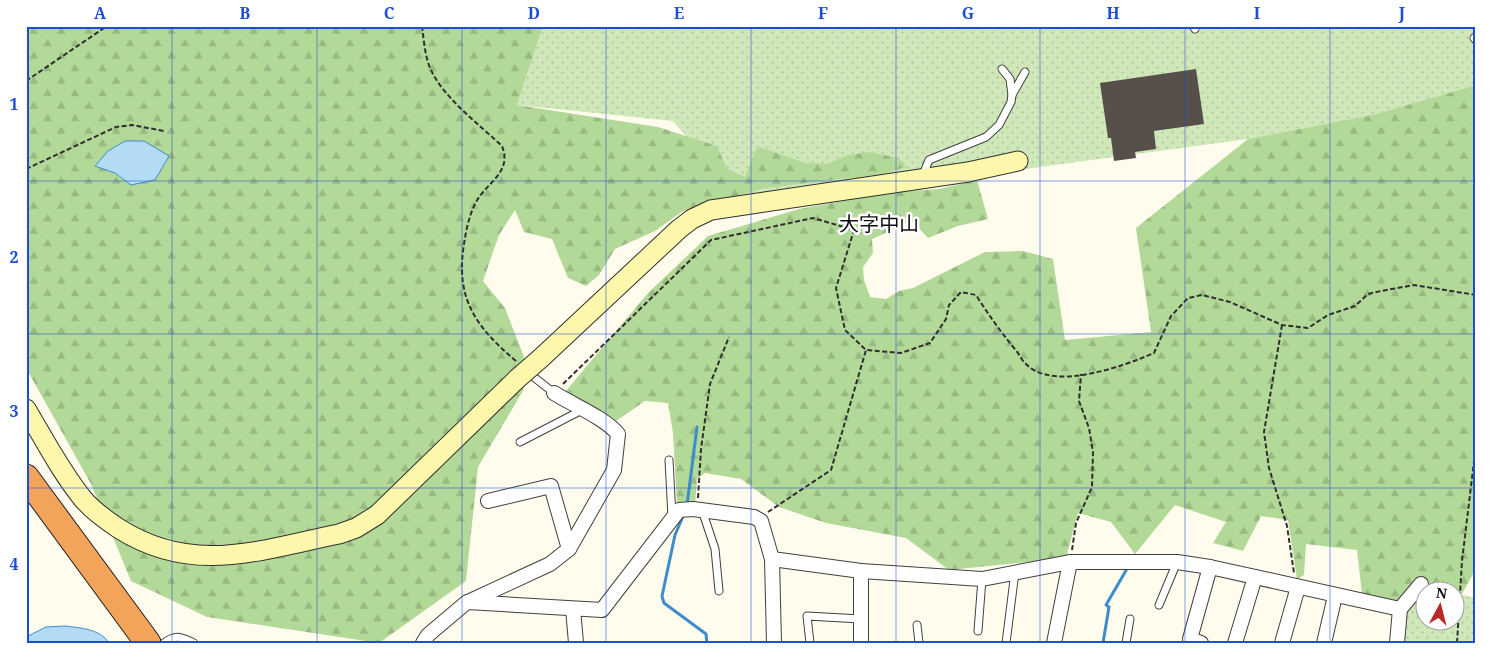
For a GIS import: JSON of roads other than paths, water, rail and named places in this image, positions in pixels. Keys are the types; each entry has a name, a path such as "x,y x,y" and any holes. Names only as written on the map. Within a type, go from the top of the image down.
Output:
{"highway":[{"path":"26,477 148,643"}],"street":[{"path":"26,410 75,488 101,517 129,535 157,548 200,557 226,556 338,534 356,528 377,515 526,378 541,358 692,219 711,210 732,206 968,172 1018,161"},
{"path":"423,643 428,635 467,602 550,564 569,549 614,470 618,434 609,423 582,410 554,392"},
{"path":"488,501 551,486 569,549"},
{"path":"467,602 602,610 679,510 700,510 761,520 772,559 774,643"},
{"path":"772,559 861,571 982,579 1070,562 1177,562 1210,567 1400,609"},
{"path":"1054,643 1070,562"},
{"path":"1201,643 1190,639 1210,567"},
{"path":"861,571 861,643"},
{"path":"1235,643 1255,577"},
{"path":"1282,643 1297,586"},
{"path":"1397,643 1400,609 1414,593"},
{"path":"1324,643 1335,596"},
{"path":"572,609 576,643"}],"lane":[{"path":"922,179 929,160 986,136 999,125 1011,102 1012,95 1010,80 1002,69"},
{"path":"1012,95 1025,72"},
{"path":"526,378 554,392"},
{"path":"520,442 582,410"},
{"path":"669,460 672,520"},
{"path":"700,510 715,550 719,591"},
{"path":"1159,605 1177,562"},
{"path":"1006,643 1016,572"},
{"path":"978,631 982,579"},
{"path":"810,643 807,616 861,619"},
{"path":"1126,643 1130,619"},
{"path":"917,626 919,643"},
{"path":"164,643 172,637 178,636 194,643"}],"water":[{"path":"125,141 144,141 169,156 155,180 131,185 115,173 95,166 108,151"},
{"path":"65,626 95,632 109,643 26,643 26,637 46,627"}],"waterway":[{"path":"687,505 697,427"},
{"path":"684,514 675,535 662,596 664,603 706,634 707,643"},
{"path":"1103,643 1109,607 1106,605 1128,567"}],"district":[{"name":"大字中山","path":"879,223"}]}
